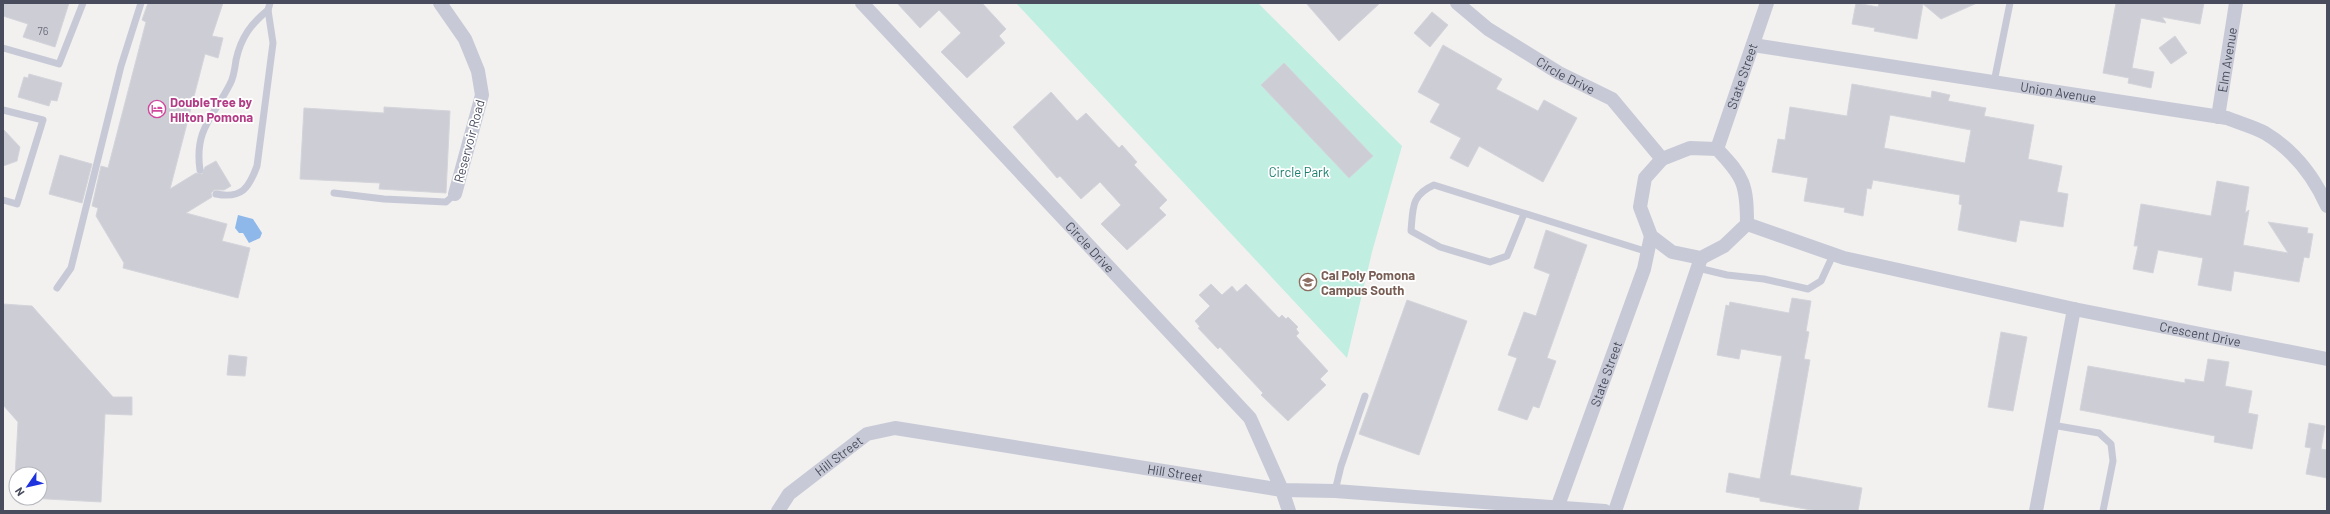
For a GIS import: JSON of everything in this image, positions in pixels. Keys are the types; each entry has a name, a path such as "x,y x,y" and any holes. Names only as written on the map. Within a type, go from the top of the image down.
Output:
{"street":[{"name":"Reservoir Road","path":"440,3 465,39 478,71 482,95 455,194"},
{"name":"Circle Drive","path":"862,3 1250,418 1282,490 1289,511"},
{"name":"Circle Drive","path":"1458,3 1494,33 1559,73 1612,99 1662,159"},
{"name":"State Street","path":"1717,149 1767,3"},
{"name":"Elm Avenue","path":"2218,117 2236,3"},
{"name":"Union Avenue","path":"1752,45 2227,118 2265,133 2297,160 2318,187 2327,206"},
{"path":"1615,511 1700,263 1724,246 1747,224 1747,194 1736,168 1717,149 1690,148 1662,159 1645,178 1640,207 1651,236 1672,252 1700,263"},
{"name":"Crescent Drive","path":"1747,224 1833,255 2074,309 2327,359"},
{"name":"State Street","path":"1557,508 1644,269 1651,236"},
{"path":"2036,511 2074,309"},
{"name":"Hill Street","path":"778,511 789,494 867,434 895,428 1282,490 1335,491 1605,511"}],"lane":[{"path":"3,48 59,64 83,3"},
{"path":"57,288 71,268 121,66 141,3"},
{"path":"1994,82 2010,3"},
{"path":"200,170 198,156 203,128 232,82 239,47 245,34 269,6"},
{"path":"216,194 229,197 241,192 252,182 257,166 273,43 269,6"},
{"path":"3,110 43,120 17,204 3,200"},
{"path":"1524,214 1507,256 1490,262 1440,247 1411,231 1413,207 1422,190 1434,185 1648,252"},
{"path":"334,194 384,199 446,202 455,194"},
{"path":"1700,263 1727,275 1764,279 1808,289 1821,281 1833,255"},
{"path":"1335,491 1341,466 1365,396"},
{"path":"2052,425 2098,433 2112,444 2113,461 2103,511"}],"green space":[{"name":"Circle Park","path":"1016,3 1258,3 1402,146 1372,252 1347,358"}],"water":[{"path":"238,215 253,219 262,233 260,238 249,243 243,233 239,233 235,228"}],"building":[{"path":"3,3 69,3 55,47 23,37 28,24 3,16"},
{"name":"DoubleTree by Hilton Pomona","path":"148,3 223,3 212,36 223,38 218,58 205,54 170,189 196,173 202,174 205,167 216,161 231,186 224,190 214,190 211,193 212,197 186,213 227,224 222,241 250,248 238,298 123,268 124,263 96,216 98,208 92,206 101,166 108,168 146,22 142,20"},
{"path":"897,3 982,3 1006,29 999,36 1005,43 967,78 941,52 961,33 939,10 920,28"},
{"path":"1306,3 1380,3 1339,41"},
{"path":"1856,3 1878,7 1879,3 1977,3 1941,19 1923,4 1917,39 1874,31 1875,28 1852,24"},
{"path":"2116,3 2204,3 2200,24 2162,17 2166,23 2141,18 2132,68 2154,72 2151,88 2128,83 2129,78 2103,73"},
{"path":"1432,12 1448,25 1430,47 1414,33"},
{"path":"2175,36 2187,53 2171,64 2159,48"},
{"path":"1443,45 1502,79 1496,89 1538,111 1544,100 1577,118 1543,182 1479,146 1468,167 1450,158 1461,138 1430,122 1440,104 1418,92"},
{"path":"1284,63 1373,156 1349,178 1261,85"},
{"path":"29,74 62,83 57,101 51,100 49,106 18,97 24,77 28,78"},
{"path":"1852,84 1931,98 1932,91 1950,95 1948,101 1986,108 1984,116 2034,125 2028,159 2062,166 2057,192 2068,194 2063,227 2020,220 2016,242 1958,230 1962,205 1959,204 1960,195 1873,180 1871,189 1867,188 1863,216 1844,212 1845,208 1804,201 1808,178 1772,172 1778,139 1785,140 1790,107 1847,116","holes":["1890,115 1971,130 1965,163 1884,148"]},
{"path":"1051,92 1077,121 1086,113 1119,148 1122,145 1137,162 1134,165 1167,200 1159,208 1166,215 1127,250 1101,224 1121,205 1100,182 1081,199 1060,176 1057,178 1013,127"},
{"path":"384,107 450,111 446,193 379,189 380,183 300,179 304,108 384,113"},
{"path":"3,129 20,147 17,161 3,166"},
{"path":"60,155 92,164 82,203 49,194"},
{"path":"2217,181 2249,187 2245,213 2249,210 2243,245 2288,253 2268,222 2308,228 2307,233 2313,234 2309,258 2304,257 2299,282 2234,271 2231,291 2198,285 2203,258 2158,250 2153,273 2133,269 2138,246 2134,246 2141,204 2211,216"},
{"path":"1546,230 1587,245 1547,358 1556,361 1539,408 1533,406 1527,420 1498,410 1517,358 1508,355 1524,312 1536,316 1550,274 1534,268"},
{"path":"1211,284 1222,295 1232,286 1237,292 1246,284 1279,318 1282,315 1286,319 1288,317 1298,327 1296,329 1299,333 1296,336 1328,371 1320,379 1326,385 1288,421 1261,395 1263,393 1220,347 1218,349 1198,328 1200,327 1195,321 1210,306 1199,295"},
{"path":"1792,298 1811,301 1806,331 1809,332 1804,359 1810,360 1790,475 1862,488 1858,511 1817,511 1760,501 1760,498 1726,492 1729,473 1760,479 1782,356 1741,349 1739,359 1717,355 1726,305 1729,306 1730,302 1789,313"},
{"path":"1407,300 1467,321 1419,455 1359,434"},
{"path":"3,304 32,306 113,397 132,397 132,415 105,414 101,502 48,499 48,466 16,466 18,422 3,405"},
{"path":"2001,332 2027,337 2013,411 1988,407"},
{"path":"229,355 247,357 245,376 227,375"},
{"path":"2208,359 2229,362 2225,386 2252,391 2248,413 2258,415 2252,449 2214,442 2215,436 2080,410 2088,366 2185,383 2185,379 2204,382"},
{"path":"2309,423 2325,426 2321,449 2327,450 2327,478 2306,474 2311,448 2305,447"}],"place":[{"name":"DoubleTree by Hilton Pomona","path":"157,109"},
{"name":"Cal Poly Pomona Campus South","path":"1308,282"}]}
